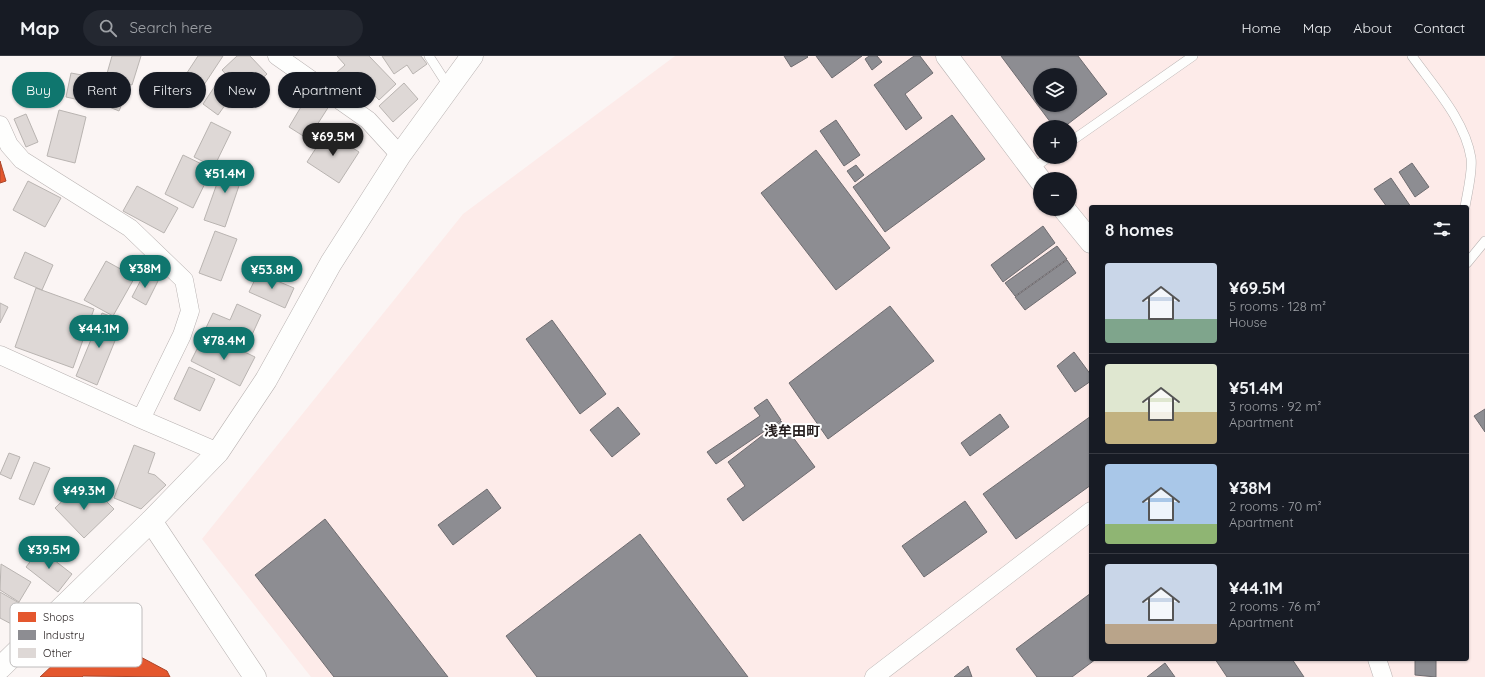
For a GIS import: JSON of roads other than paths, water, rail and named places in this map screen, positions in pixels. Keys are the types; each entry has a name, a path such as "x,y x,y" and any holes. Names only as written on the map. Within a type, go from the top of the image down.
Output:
{"street":[{"path":"277,56 368,120 400,155"},
{"path":"67,603 151,521 218,452 266,380 331,263 400,155 472,56"},
{"path":"947,56 1034,172"},
{"path":"0,125 9,145 22,160 130,228 184,280 190,310 182,335 140,419"},
{"path":"1070,216 1089,240"},
{"path":"0,355 140,419 218,452"},
{"path":"874,677 1089,513"},
{"path":"151,521 255,677"},
{"path":"0,668 10,658"},
{"path":"1379,661 1383,677"}],"lane":[{"path":"429,56 445,81"},
{"path":"1077,137 1193,56"},
{"path":"1412,56 1444,99 1462,129 1471,159 1465,205"},
{"path":"1038,172 1044,164"},
{"path":"1469,261 1485,241"}],"district":[{"name":"浅牟田町","path":"792,431"}]}
